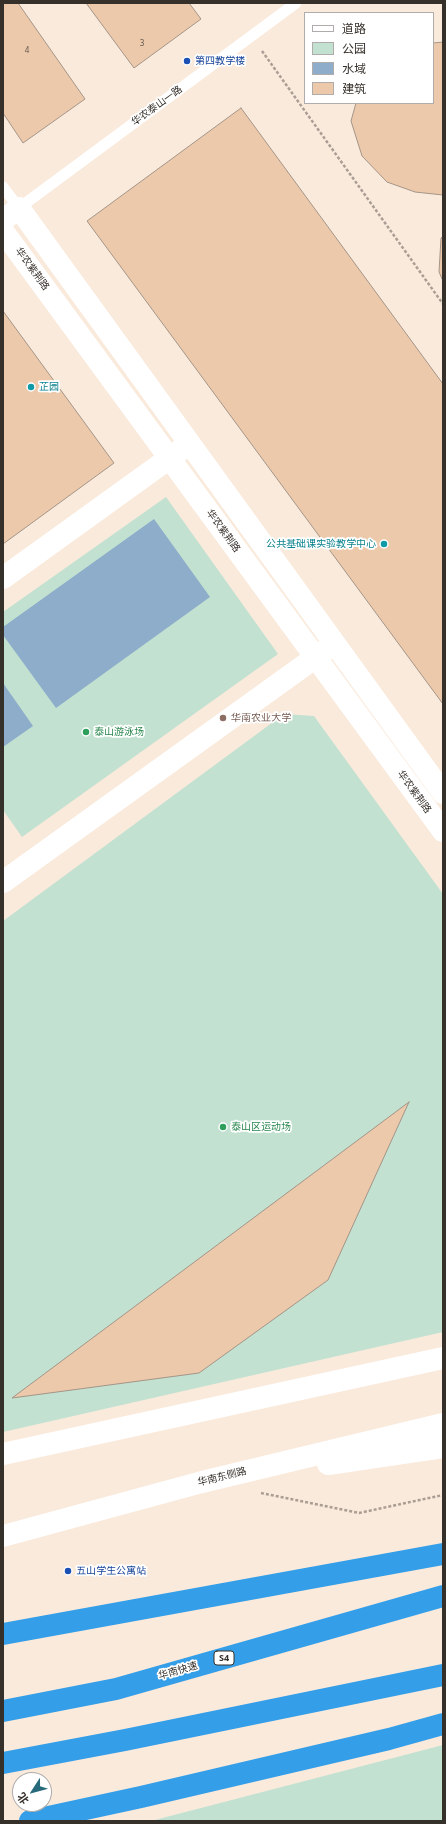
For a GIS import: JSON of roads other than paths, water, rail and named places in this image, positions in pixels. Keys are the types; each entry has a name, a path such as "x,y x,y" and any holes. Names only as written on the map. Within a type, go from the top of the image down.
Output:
{"highway":[{"path":"3,1634 443,1554"},
{"name":"华南快速","path":"3,1711 116,1689 443,1596"},
{"path":"3,1763 132,1739 443,1675"},
{"path":"30,1821 389,1739 443,1724"}],"street":[{"path":"11,214 189,443 443,793"},
{"name":"华农紫荆路","path":"3,231 443,831"},
{"path":"3,578 189,443"},
{"path":"5,877 335,643"},
{"path":"3,1454 443,1358"},
{"name":"华南东侧路","path":"3,1536 202,1482 443,1424"},
{"path":"202,1482 443,1447"}],"lane":[{"name":"华农泰山一路","path":"11,214 296,3"},
{"path":"3,187 11,214"}],"water":[{"path":"154,519 210,597 56,708 3,635 3,627"},
{"path":"3,683 33,726 3,747"}],"place":[{"name":"第四教学楼","path":"187,61"},
{"name":"芷园","path":"31,387"},
{"name":"公共基础课实验教学中心","path":"384,544"},
{"name":"华南农业大学","path":"223,718"},
{"name":"泰山游泳场","path":"86,732"},
{"name":"泰山区运动场","path":"223,1127"},
{"name":"五山学生公寓站","path":"68,1571"}]}
